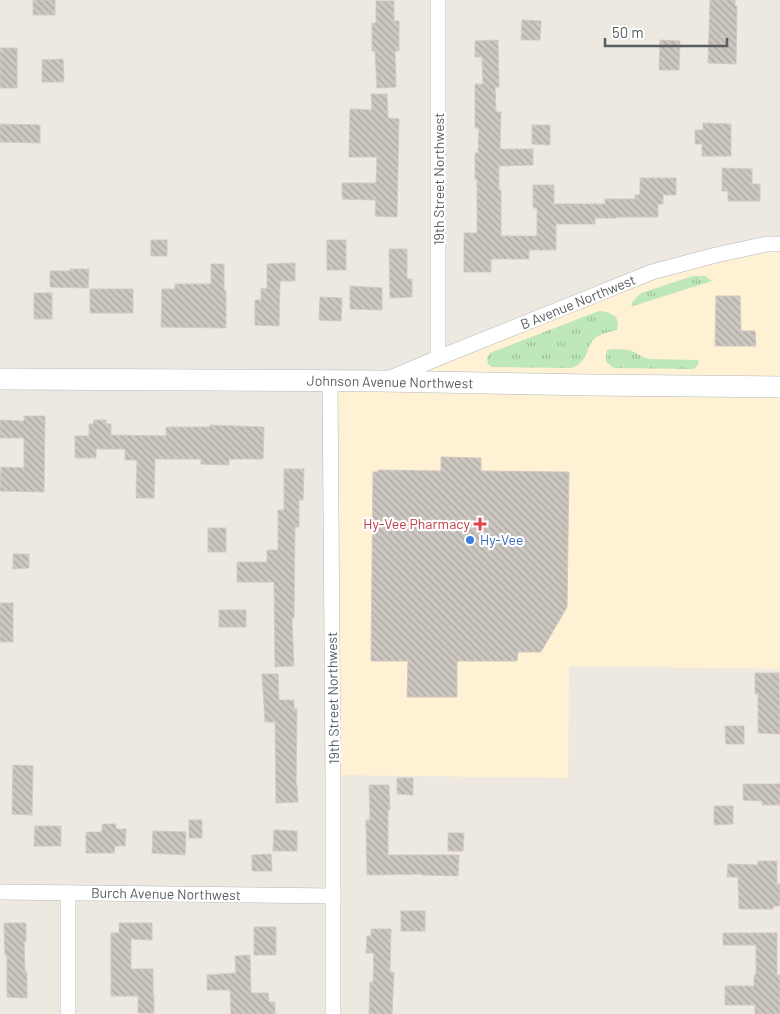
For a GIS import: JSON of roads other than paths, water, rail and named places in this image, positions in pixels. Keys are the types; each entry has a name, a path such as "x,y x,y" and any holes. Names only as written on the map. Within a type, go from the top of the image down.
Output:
{"street":[{"name":"19th Street Northwest","path":"438,0 438,358"},
{"name":"B Avenue Northwest","path":"382,381 652,272 716,254 767,244 780,244"},
{"name":"Johnson Avenue Northwest","path":"0,379 382,381 780,387"},
{"name":"19th Street Northwest","path":"330,381 334,1014"},
{"name":"Burch Avenue Northwest","path":"0,892 333,896"},
{"path":"68,893 68,1014"}],"place":[{"name":"Hy-Vee Pharmacy","path":"480,524"},
{"name":"Hy-Vee","path":"470,540"}]}
